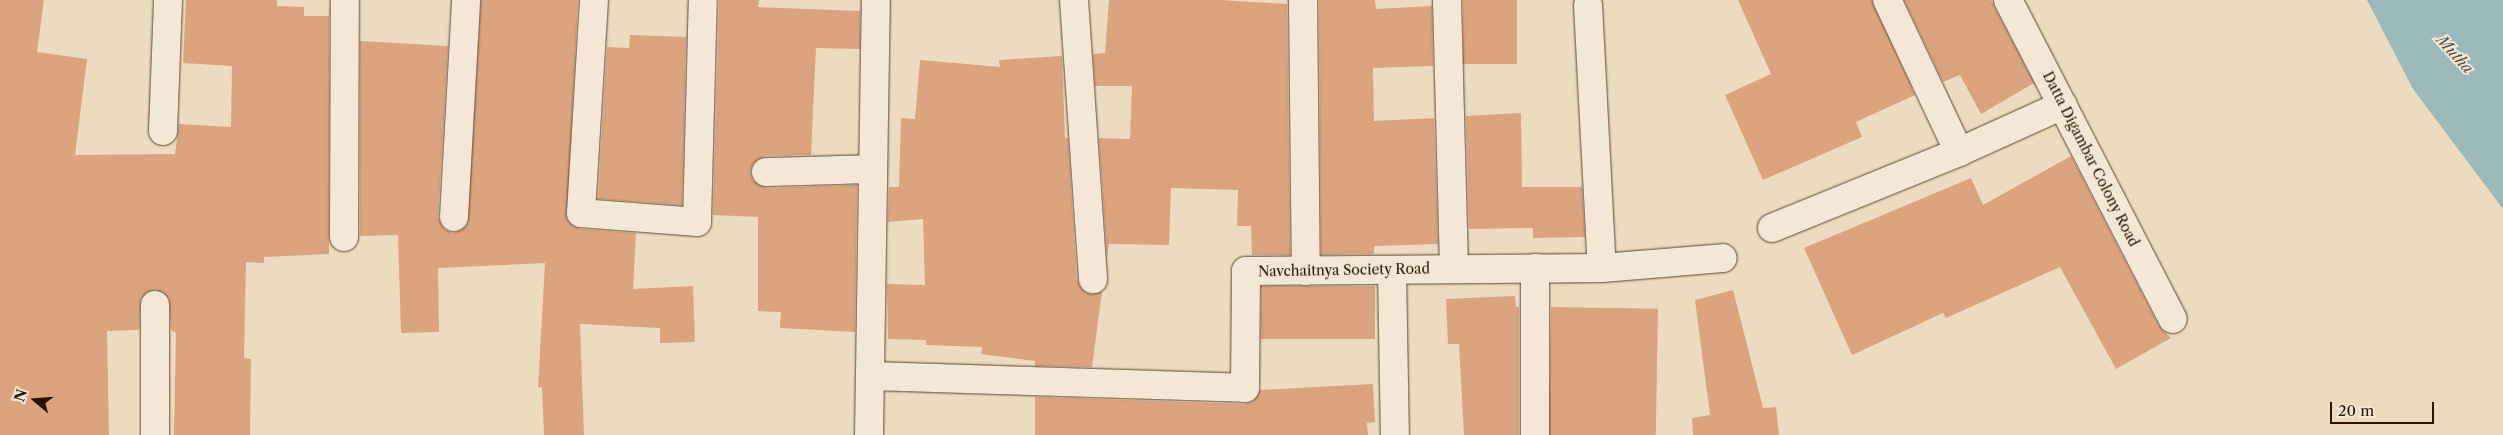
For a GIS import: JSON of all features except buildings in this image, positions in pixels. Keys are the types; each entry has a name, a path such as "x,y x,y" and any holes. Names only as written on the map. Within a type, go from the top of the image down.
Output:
{"street":[{"path":"163,131 168,0"},
{"path":"344,237 345,0"},
{"path":"454,217 466,0"},
{"path":"594,0 581,213 697,222 703,0"},
{"path":"869,435 876,0"},
{"path":"1074,0 1093,279"},
{"path":"1303,0 1306,271"},
{"path":"1446,0 1454,269"},
{"path":"1887,0 1959,152"},
{"name":"Datta Digambar Colony Road","path":"2008,0 2173,318"},
{"path":"1588,5 1602,268"},
{"path":"1772,228 1959,152 2063,105"},
{"path":"766,172 873,169"},
{"name":"Navchaitnya Society Road","path":"870,376 1245,388 1246,271 1602,268 1723,258"},
{"path":"1535,268 1535,435"},
{"path":"1392,270 1395,435"},
{"path":"155,305 155,435"}],"water":[{"name":"Mutha","path":"2367,0 2503,0 2503,209 2413,89"}]}
